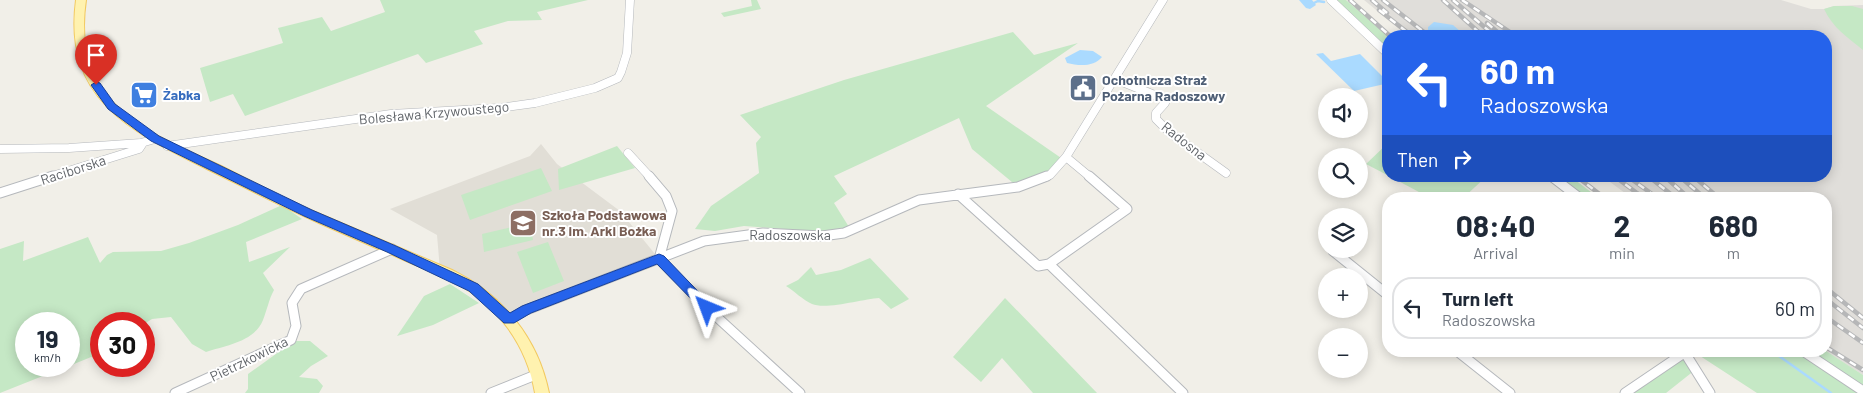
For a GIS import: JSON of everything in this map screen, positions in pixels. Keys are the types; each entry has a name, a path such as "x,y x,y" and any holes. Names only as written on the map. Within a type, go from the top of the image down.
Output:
{"main road":[{"path":"81,0 77,18 83,60 94,82 112,107 167,146 473,288 509,319 522,335 538,374 542,393"}],"street":[{"name":"Bolesława Krzywoustego","path":"167,146 391,114 500,108 536,103 595,88 618,78 621,72 627,53 630,0"},
{"name":"Radoszowska","path":"509,319 526,310 704,241 763,233 822,236 844,233 909,204 930,198 1018,186 1035,182 1050,175 1066,157 1163,0"},
{"path":"1331,0 1382,48"},
{"name":"Radosna","path":"1115,79 1162,98 1165,103 1156,113 1156,119 1170,132 1226,173"},
{"path":"0,149 143,143 155,139"},
{"name":"Raciborska","path":"0,193 139,149 143,143"},
{"path":"628,153 666,196 672,211 659,259 707,308 800,393"},
{"path":"958,194 1038,266 1049,264 1127,209 1066,157"},
{"path":"1559,182 1572,192"},
{"name":"Pietrzkowicka","path":"176,393 291,340 297,332 292,306 293,297 301,289 392,249"},
{"path":"1342,258 1382,290"},
{"path":"1049,264 1183,393"},
{"path":"1465,357 1510,393"},
{"path":"1625,393 1679,357"},
{"path":"1689,357 1710,393"},
{"path":"1812,357 1863,391"},
{"path":"491,393 538,374"}],"shaded area":[{"path":"1364,0 1781,0 1811,9 1863,5 1863,375 1832,355 1832,192 1624,192 1610,182 1832,182 1832,30 1401,30"},
{"name":"Szkoła Podstawowa nr.3 im. Arki Bożka","path":"541,144 557,164 620,211 659,259 509,319 440,270 437,235 390,209 530,156"}],"green space":[{"path":"380,0 588,0 537,12 542,20 508,21 474,31 483,44 426,63 418,54 245,116 233,94 210,102 200,68 283,43 278,28 322,17 331,31 385,12"},
{"path":"751,0 757,0 761,9 724,17 721,13 752,6"},
{"path":"1335,0 1346,0 1382,31 1382,45"},
{"path":"1834,6 1852,6 1863,9 1863,50 1841,32 1828,16 1824,9"},
{"path":"1013,32 1034,55 1078,43 986,106 1064,160 1050,175 1018,187 972,149 959,118 834,176 847,194 834,203 849,227 823,232 744,226 715,231 695,229 711,206 759,173 756,143 761,137 740,115 844,80"},
{"path":"617,146 635,168 559,190 558,169"},
{"path":"1382,149 1382,172 1368,165 1368,162"},
{"path":"541,168 552,191 470,220 461,195"},
{"path":"1400,182 1480,182 1470,192 1419,192"},
{"path":"1563,182 1578,182 1591,192 1577,192"},
{"path":"282,205 302,219 246,242 249,262 290,247 263,273 274,290 259,327 246,338 206,352 192,344 171,317 155,319 155,312 90,312 90,357 80,362 80,312 15,312 15,377 40,377 0,393 0,249 24,241 23,261 88,237 100,263 107,255 113,252 161,251 238,225"},
{"path":"530,223 533,240 484,252 482,234"},
{"path":"548,242 564,281 533,293 517,252"},
{"path":"870,258 909,299 891,309 879,298 818,306 786,286 798,280 811,267 816,275 841,270"},
{"path":"450,284 479,303 433,325 397,336 424,296"},
{"path":"1005,298 1097,393 1033,393 1002,358 981,382 953,357"},
{"path":"294,341 310,341 328,356 311,366 299,377 317,379 323,386 319,393 245,393 248,389 248,374"},
{"path":"1832,355 1863,375 1863,387 1817,357 1832,357"},
{"path":"1679,357 1687,357 1695,370 1666,393 1625,393"},
{"path":"1702,357 1812,357 1863,393 1757,393"}],"water":[{"path":"1434,22 1453,25 1459,30 1428,30 1428,27"},
{"path":"1080,50 1093,51 1102,57 1095,63 1086,65 1067,63 1065,58"},
{"path":"1323,53 1331,61 1360,54 1382,76 1382,85 1367,88 1351,88 1316,54"}],"waterway":[{"path":"1305,0 1310,5"},
{"path":"1310,5 1318,1 1324,2"},
{"path":"1780,357 1831,393"}],"railway":[{"path":"1350,0 1383,30"},
{"path":"1372,0 1387,13"},
{"path":"1383,0 1421,30"},
{"path":"1443,0 1476,30"},
{"path":"1453,0 1488,30"},
{"path":"1462,0 1507,30"},
{"path":"1379,10 1404,30"},
{"path":"1487,23 1495,30"},
{"path":"1584,182 1597,192"},
{"path":"1622,182 1636,192"},
{"path":"1635,182 1649,192"},
{"path":"1656,182 1668,192"},
{"path":"1671,182 1682,192"},
{"path":"1686,182 1698,192"},
{"path":"1700,182 1712,192"},
{"path":"1832,293 1863,318"},
{"path":"1832,304 1863,328"},
{"path":"1832,321 1863,343"},
{"path":"1832,351 1863,370"}],"place":[{"name":"Ochotnicza Straż Pożarna Radoszowy","path":"1083,88"},
{"name":"Żabka","path":"144,95"},
{"name":"Szkoła Podstawowa nr.3 im. Arki Bożka","path":"523,223"}],"route":[{"path":"96,85 112,107 139,128 167,146 473,288 509,319 526,310 659,259 707,308"}]}
